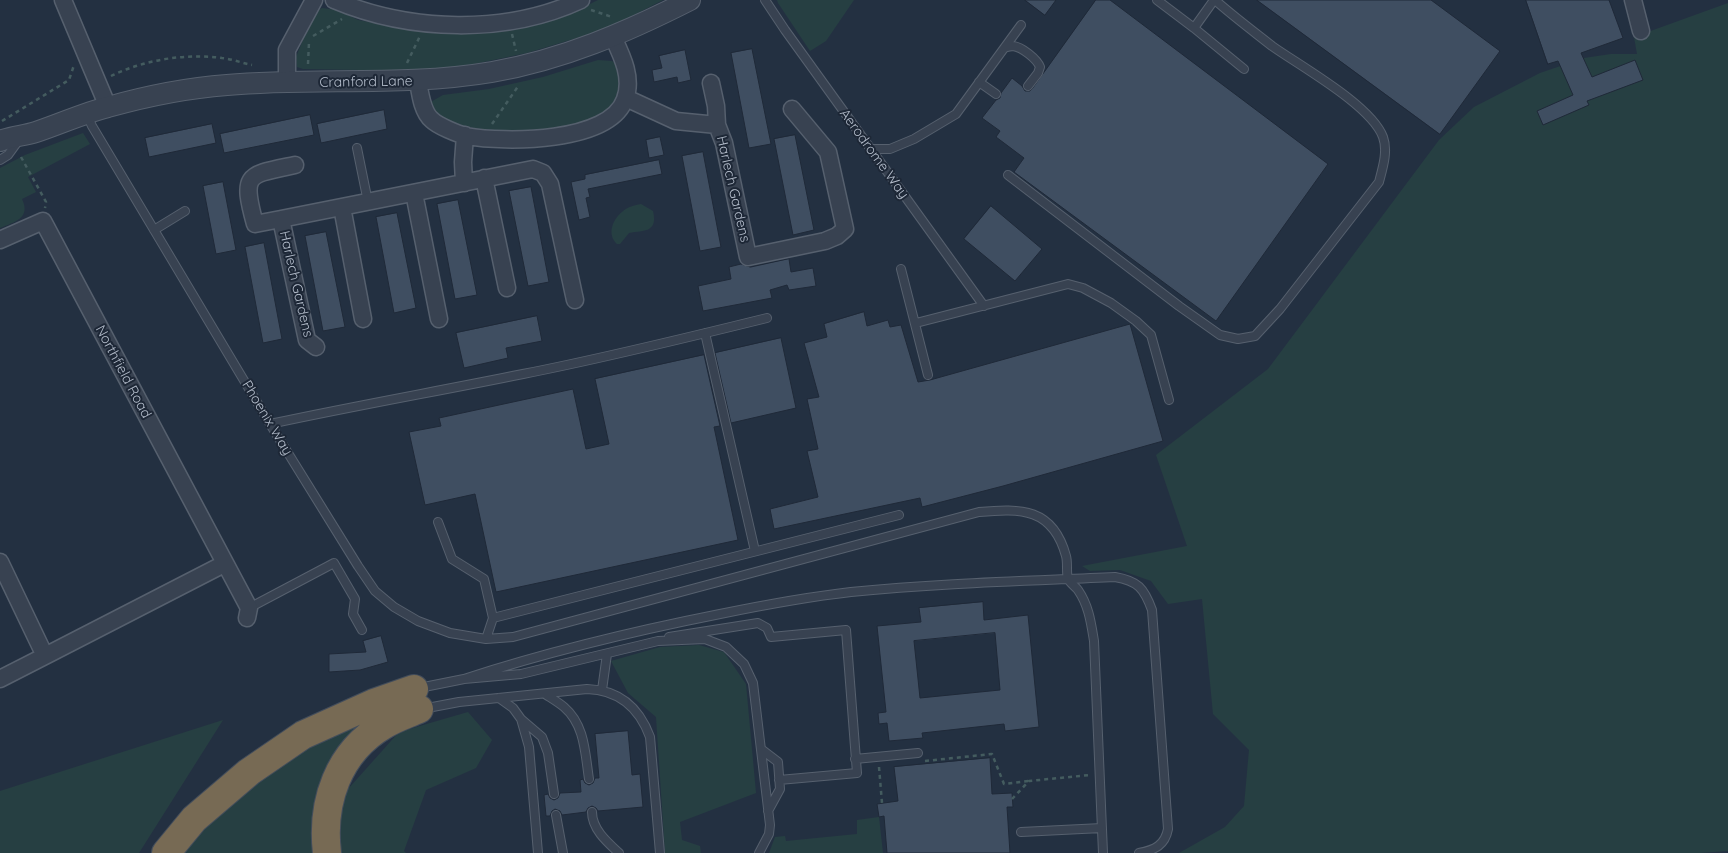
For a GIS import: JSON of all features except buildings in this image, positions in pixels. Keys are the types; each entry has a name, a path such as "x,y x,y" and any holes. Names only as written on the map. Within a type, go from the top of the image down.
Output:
{"highway":[{"path":"166,853 194,819 249,772 303,735 374,703 417,699"},
{"path":"327,853 325,838 332,787 343,765 363,741 417,699"}],"street":[{"path":"63,0 108,107"},
{"path":"287,82 287,50 314,0"},
{"path":"334,0 392,19 450,26 508,22 577,2"},
{"name":"Cranford Lane","path":"5,145 9,137 35,132 108,107 210,86 287,82 410,81 467,76 512,68 566,53 613,37 690,0"},
{"path":"1633,0 1641,31"},
{"path":"410,81 430,120 465,135 518,139 587,131 611,119 620,109 626,98 627,73 613,37"},
{"name":"Harlech Gardens","path":"711,83 716,106 717,125 724,143 748,257 825,241 838,236 845,229 828,152 792,109"},
{"name":"Harlech Gardens","path":"626,98 676,121 717,125"},
{"path":"464,183 465,135"},
{"path":"281,219 255,224 248,190 250,180 256,174 264,171 295,165"},
{"name":"Harlech Gardens","path":"316,347 307,340 281,219 533,169 543,173 550,184 574,300"},
{"path":"484,178 507,288"},
{"path":"414,193 439,319"},
{"path":"342,207 363,319"},
{"path":"0,240 43,221"},
{"name":"Northfield Road","path":"43,221 248,613"},
{"path":"0,562 44,656"},
{"path":"0,679 224,564"}],"lane":[{"name":"Aerodrome Way","path":"765,0 984,306"},
{"path":"1157,0 1244,70"},
{"path":"1008,176 1220,335 1238,339 1256,336 1280,309 1379,182 1385,157 1383,137 1374,122 1352,102 1312,72 1273,47 1215,0 1194,28"},
{"path":"870,149 890,149 914,139 956,114 1021,25"},
{"path":"1005,48 1013,46 1038,62 1040,67 1038,73 1028,86"},
{"path":"979,82 996,94"},
{"name":"Phoenix Way","path":"87,114 92,126 270,424 358,566 374,590 394,607 418,621 450,633 486,639 513,637 979,512 1007,509 1034,514 1051,525 1062,542 1067,558 1068,579"},
{"name":"Cranford Lane","path":"0,160 8,155 5,145"},
{"path":"357,148 368,202"},
{"path":"154,230 185,211"},
{"path":"901,269 928,375"},
{"path":"916,323 1068,284 1083,288 1110,302 1136,321 1151,335 1169,400"},
{"path":"270,424 368,403 523,374 767,318"},
{"path":"706,333 755,551"},
{"path":"493,618 899,515"},
{"path":"438,522 452,559 484,578 493,618 486,639"},
{"path":"248,613 334,563 355,599 352,614 362,630"},
{"path":"417,699 464,679 517,662 668,624 776,603 849,592 898,588 1115,577 1130,580 1140,586 1147,596 1152,610 1168,829 1162,844 1139,853"},
{"path":"1068,579 1078,589 1090,616 1094,641 1103,853"},
{"path":"464,679 521,674 673,636 758,623 766,628 771,637 846,630 857,773 779,780"},
{"path":"658,641 705,639 726,647 744,664 753,683 768,812 769,834 764,847 759,853"},
{"path":"602,690 607,654"},
{"path":"417,699 459,702 587,689 602,690 620,698 636,710 644,722 650,737 660,853"},
{"path":"545,694 564,707 576,722 584,739 589,779"},
{"path":"499,698 513,708 521,719 542,738 548,753 554,794"},
{"path":"521,719 529,747 538,853"},
{"path":"761,749 778,762 780,789 768,812"},
{"path":"855,759 918,753"},
{"path":"592,812 592,818 601,836 619,853"},
{"path":"556,815 563,853"},
{"path":"1022,832 1102,828"}],"path":[{"path":"577,2 625,22 633,28"},
{"path":"312,82 308,65 309,38 349,15 352,7"},
{"path":"410,81 406,66 426,23"},
{"path":"0,122 69,80 75,61 84,49"},
{"path":"98,81 122,70 162,60 179,58 222,58 257,66"},
{"path":"5,145 22,159 46,202 43,221"},
{"path":"918,753 922,761 992,754 1004,784 1099,774"},
{"path":"878,757 882,803"},
{"path":"1012,799 1028,781"}],"green space":[{"path":"598,0 663,0 607,29 527,53 474,64 416,71 303,69 297,67 296,57 314,13 322,8 338,10 358,20 422,32 511,29 576,11"},
{"path":"777,0 854,0 826,41 810,51"},
{"path":"1728,3 1728,851 1700,853 1179,853 1225,827 1244,806 1249,750 1213,714 1202,599 1168,604 1151,581 1120,570 1090,571 1082,566 1187,546 1156,455 1268,369 1439,140 1474,107 1540,73 1584,58 1611,54 1637,54 1634,37"},
{"path":"598,60 612,61 616,64 619,71 620,85 612,108 596,120 542,131 497,131 460,126 442,120 433,111 429,103 443,95 489,89 543,77"},
{"path":"83,133 90,144 28,177 36,192 22,199 24,211 20,218 0,228 0,168 25,155"},
{"path":"641,204 653,211 652,227 645,231 629,233 620,244 617,244 612,236 613,223 626,209"},
{"path":"699,645 724,652 746,684 756,793 680,822 682,840 700,846 701,853 665,853 656,717 628,693 611,661 660,647"},
{"path":"379,709 364,729 319,853 177,853 248,781 322,736"},
{"path":"468,712 492,740 476,768 426,790 404,851 406,853 342,853 338,839 340,798 399,732"},
{"path":"223,720 139,853 0,853 0,791"},
{"path":"879,817 883,853 769,853 775,837 785,836 786,841 857,834 857,820"}]}
